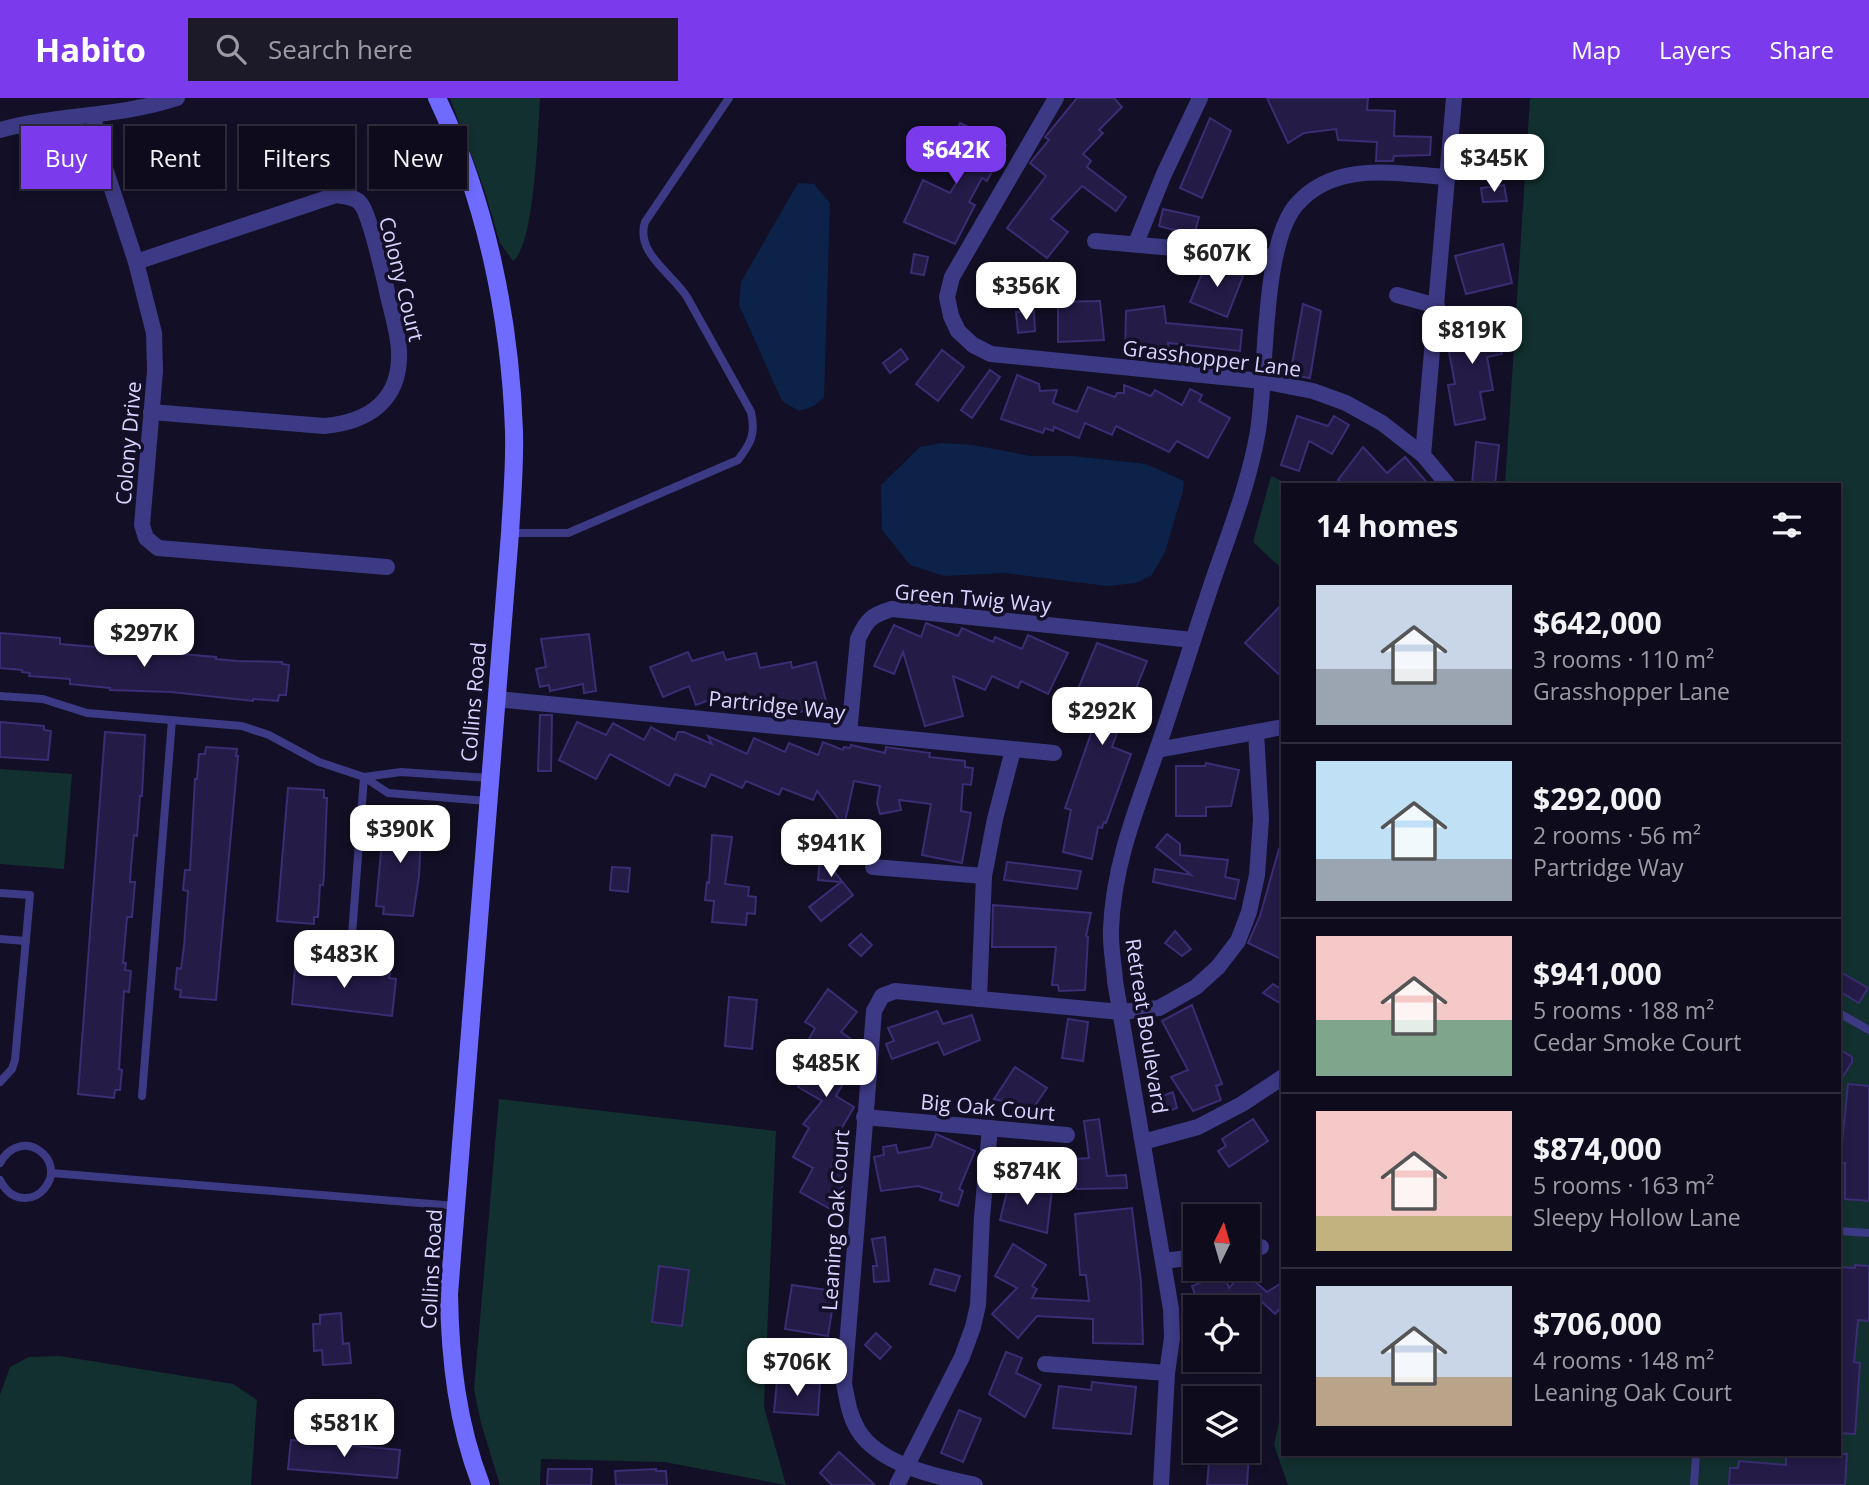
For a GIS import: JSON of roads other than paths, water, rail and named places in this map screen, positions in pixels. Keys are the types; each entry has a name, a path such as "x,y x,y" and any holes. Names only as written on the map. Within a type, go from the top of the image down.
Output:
{"street":[{"path":"0,130 44,120 132,110 177,98"},
{"name":"Collins Road","path":"436,98 467,173 490,250 509,362 514,433 510,533 449,1294 450,1348 459,1408 481,1485"},
{"path":"1136,243 1164,174 1200,98"},
{"path":"1423,455 1454,98"},
{"name":"Grasshopper Lane","path":"1049,101 952,276 947,297 958,331 973,345 991,354 1262,381 1314,391 1346,403 1382,423 1423,455 1446,483"},
{"name":"Colony Drive","path":"93,115 102,159 136,262 154,333 155,371 142,525 146,538 158,548 387,567"},
{"name":"Retreat Boulevard","path":"1161,1485 1167,1373 1172,1338 1171,1309 1115,981 1111,932 1113,896 1130,822 1157,750 1247,480 1258,430 1274,257 1286,221 1297,204 1312,190 1335,178 1362,172 1447,177"},
{"name":"Colony Court","path":"136,262 336,195 349,197 361,204 379,254 399,350 398,370 391,390 378,407 366,416 347,424 324,426 151,412"},
{"path":"1095,241 1274,257"},
{"path":"1397,295 1437,306"},
{"name":"Green Twig Way","path":"849,733 858,639 864,624 875,614 892,609 1193,640"},
{"name":"Partridge Way","path":"496,699 1054,753"},
{"path":"1157,750 1281,727"},
{"name":"Leaning Oak Court","path":"975,1485 907,1466 870,1445 857,1429 848,1406 844,1383 874,1011 883,996 895,991 1121,1012 1159,1007 1196,986 1218,967 1238,941 1249,912 1257,875 1261,820 1256,732"},
{"path":"979,999 984,876 1013,750"},
{"path":"873,867 984,876"},
{"path":"1143,1142 1198,1127 1242,1104 1281,1078"},
{"name":"Big Oak Court","path":"864,1117 1067,1135"},
{"path":"897,1485 962,1357 973,1327 978,1305 990,1128"},
{"path":"1164,1261 1183,1259"},
{"path":"1045,1364 1167,1373"}],"lane":[{"path":"510,533 568,533 738,460 748,446 755,428 751,412 682,290 655,261 643,241 642,230 729,98"},
{"path":"0,696 43,699 87,713 242,726 269,735 319,762 364,777 388,793 487,801"},
{"path":"142,1096 172,720"},
{"path":"364,777 401,772 489,778"},
{"path":"351,948 364,777"},
{"path":"0,893 30,895 15,1060 12,1069 0,1082"},
{"path":"0,939 26,941"},
{"path":"309,945 390,952"},
{"path":"1841,1014 1869,1030"},
{"path":"0,1153 26,1146 41,1151 47,1157 51,1173 45,1188 32,1197 16,1196 1,1182"},
{"path":"0,1163 10,1150"},
{"path":"51,1173 456,1206"},
{"path":"1841,1231 1869,1233"},
{"path":"1694,1485 1696,1456"}],"water":[{"path":"798,183 814,184 830,203 824,397 814,406 799,411 782,401 739,305 741,282"},
{"path":"941,443 973,445 1031,456 1072,456 1146,464 1184,481 1165,552 1152,575 1136,583 1107,586 1004,573 944,576 910,565 882,530 881,485 920,447"}]}
